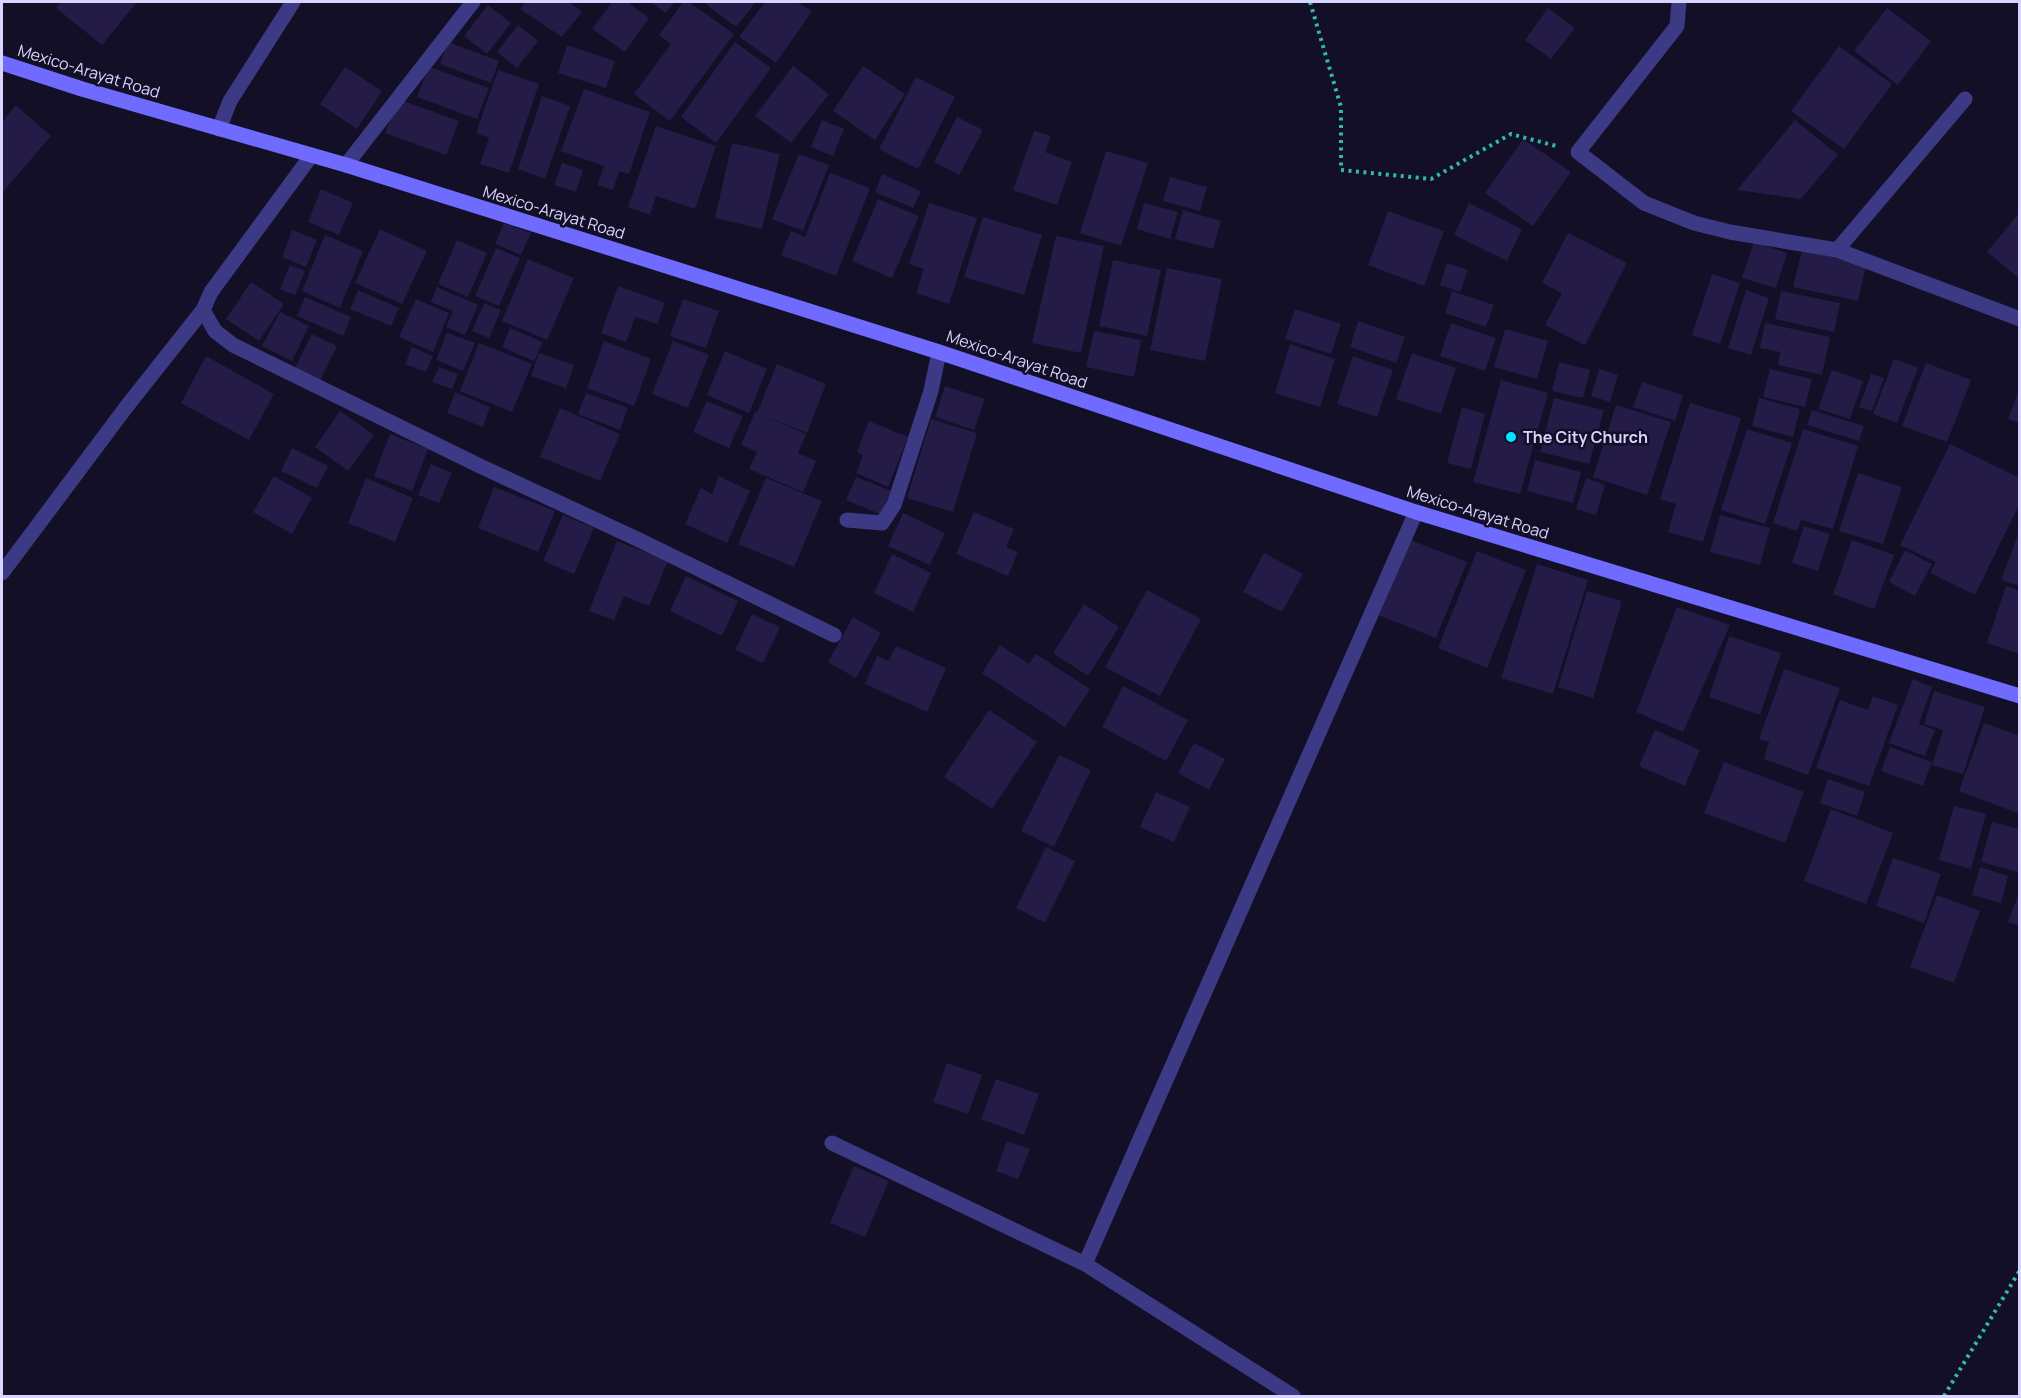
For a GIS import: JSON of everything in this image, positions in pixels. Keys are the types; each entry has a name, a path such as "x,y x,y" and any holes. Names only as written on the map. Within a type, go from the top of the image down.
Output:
{"main road":[{"name":"Mexico-Arayat Road","path":"2,63 82,89 346,165 939,352 1416,512 2019,696"}],"street":[{"path":"219,129 231,101 293,2"},
{"path":"346,165 473,2"},
{"path":"1679,2 1677,26 1578,152 1644,203 1694,223 1731,232 1837,250 2019,319"},
{"path":"1837,250 1965,99"},
{"path":"2,573 127,406 203,310 211,292 311,156"},
{"path":"203,310 215,331 233,345 834,635"},
{"path":"847,520 882,523 894,505 931,391 939,352"},
{"path":"1085,1264 1416,512"},
{"path":"832,1143 1085,1264 1293,1396"}],"path":[{"path":"1310,2 1341,107 1341,170 1431,179 1511,134 1578,152"},
{"path":"1944,1396 2019,1270"}],"building":[{"path":"61,2 137,2 102,45 56,8"},
{"path":"525,2 569,2 582,12 562,37 520,9"},
{"path":"612,2 627,2 649,18 625,52 592,29"},
{"path":"650,2 675,2 666,13"},
{"path":"683,2 689,2 734,34 670,121 634,94 671,44 659,35"},
{"path":"703,2 756,2 736,27"},
{"path":"765,2 797,2 812,11 776,63 739,37"},
{"path":"488,5 511,23 487,54 464,36"},
{"path":"1548,8 1575,28 1551,59 1525,40"},
{"path":"1887,8 1931,41 1898,85 1854,51"},
{"path":"518,25 538,41 517,68 497,52"},
{"path":"448,42 499,61 491,83 440,64"},
{"path":"735,42 771,68 716,143 681,117"},
{"path":"567,45 615,61 606,88 558,73"},
{"path":"1839,46 1892,84 1844,149 1791,111"},
{"path":"793,66 829,94 791,143 755,116"},
{"path":"863,66 905,94 875,140 833,111"},
{"path":"345,67 382,91 357,129 320,104"},
{"path":"429,67 489,88 477,119 417,97"},
{"path":"498,70 539,84 509,173 480,164 489,138 476,133"},
{"path":"916,77 955,97 918,169 879,149"},
{"path":"584,89 650,112 629,174 619,171 613,190 597,185 604,166 561,151"},
{"path":"542,96 570,106 545,179 518,169"},
{"path":"398,99 459,121 446,155 385,133"},
{"path":"16,105 51,136 2,193 2,122"},
{"path":"957,117 983,130 959,175 934,162"},
{"path":"822,120 844,129 833,156 811,147"},
{"path":"1795,120 1838,155 1801,199 1737,190"},
{"path":"656,126 716,146 695,209 656,196 650,215 628,207"},
{"path":"1034,131 1051,136 1045,152 1072,162 1057,205 1013,190"},
{"path":"1523,139 1571,172 1533,226 1485,193"},
{"path":"732,143 780,154 762,229 715,218"},
{"path":"1106,151 1148,163 1121,246 1080,233"},
{"path":"799,154 829,165 803,231 772,219"},
{"path":"562,163 583,170 576,192 554,185"},
{"path":"830,173 870,188 836,276 781,255 791,231 805,237"},
{"path":"882,174 921,191 913,208 875,192"},
{"path":"1170,177 1207,187 1200,211 1163,201"},
{"path":"321,189 353,203 339,235 308,222"},
{"path":"878,199 919,216 892,278 852,261"},
{"path":"929,203 977,218 949,304 916,293 924,269 909,264"},
{"path":"1144,203 1178,212 1170,239 1137,229"},
{"path":"1469,203 1522,229 1507,261 1454,235"},
{"path":"1183,210 1221,221 1213,249 1175,239"},
{"path":"1388,211 1444,231 1424,286 1368,265"},
{"path":"2020,212 2020,279 1987,252"},
{"path":"983,217 1042,235 1024,295 964,277"},
{"path":"504,223 531,233 521,255 495,244"},
{"path":"380,229 427,251 402,304 355,283"},
{"path":"292,230 317,240 306,267 282,257"},
{"path":"1568,233 1627,263 1585,345 1545,325 1562,293 1542,283"},
{"path":"325,235 363,251 340,308 302,291"},
{"path":"1056,236 1104,246 1081,353 1032,343"},
{"path":"457,240 487,253 468,297 438,284"},
{"path":"1754,242 1787,253 1776,288 1742,278"},
{"path":"496,248 520,258 499,306 475,296"},
{"path":"1802,250 1866,265 1858,301 1793,287"},
{"path":"528,259 574,278 547,340 502,321"},
{"path":"1113,260 1161,270 1147,336 1099,326"},
{"path":"1447,263 1468,270 1460,292 1440,285"},
{"path":"290,265 305,271 295,295 280,289"},
{"path":"1167,268 1222,279 1205,361 1150,350"},
{"path":"1712,274 1740,283 1720,344 1692,335"},
{"path":"251,282 284,304 259,341 226,319"},
{"path":"618,286 665,303 657,324 635,317 626,342 601,333"},
{"path":"437,287 478,305 465,335 446,327 453,311 431,302"},
{"path":"358,290 399,308 391,326 350,309"},
{"path":"1746,290 1769,298 1751,355 1728,348"},
{"path":"1452,291 1494,305 1486,327 1445,313"},
{"path":"1781,291 1840,303 1834,332 1775,319"},
{"path":"305,297 351,317 343,336 297,316"},
{"path":"416,299 449,313 433,352 399,337"},
{"path":"683,299 719,311 706,348 670,336"},
{"path":"484,303 501,310 489,338 472,331"},
{"path":"1295,309 1341,324 1331,354 1285,339"},
{"path":"280,312 309,326 292,361 262,346"},
{"path":"1358,321 1405,337 1396,363 1350,347"},
{"path":"1451,323 1496,338 1485,371 1440,356"},
{"path":"1765,323 1830,337 1822,375 1778,365 1780,352 1760,348"},
{"path":"510,328 543,342 534,361 502,347"},
{"path":"1505,329 1548,341 1537,379 1494,367"},
{"path":"1094,331 1141,340 1134,377 1086,367"},
{"path":"447,333 475,343 463,371 436,360"},
{"path":"312,334 337,346 320,381 295,368"},
{"path":"604,341 651,359 634,406 587,388"},
{"path":"673,341 709,355 688,408 652,394"},
{"path":"479,343 532,364 512,412 460,391"},
{"path":"1290,344 1335,359 1320,407 1275,393"},
{"path":"412,347 433,356 426,372 405,364"},
{"path":"725,351 767,369 749,413 707,395"},
{"path":"539,353 574,365 566,388 531,376"},
{"path":"1412,353 1456,368 1441,414 1396,399"},
{"path":"206,356 274,394 249,440 181,403"},
{"path":"1353,356 1393,370 1377,417 1337,404"},
{"path":"1894,359 1918,368 1897,423 1873,414"},
{"path":"1559,362 1590,370 1583,398 1552,391"},
{"path":"1926,363 1971,380 1947,442 1902,426"},
{"path":"777,364 826,384 807,433 762,415 806,434 798,453 816,461 803,492 749,469 757,452 741,445"},
{"path":"439,367 458,374 452,389 432,382"},
{"path":"1599,369 1618,375 1610,402 1591,396"},
{"path":"1770,369 1812,379 1805,407 1763,397"},
{"path":"1832,370 1863,381 1850,419 1818,409"},
{"path":"1871,374 1884,378 1872,411 1859,407"},
{"name":"The City Church","path":"1501,380 1548,393 1520,494 1473,482"},
{"path":"1642,382 1683,395 1675,421 1633,407"},
{"path":"945,386 985,399 974,430 935,417"},
{"path":"2020,387 2020,423 2008,419"},
{"path":"455,392 490,407 483,427 447,413"},
{"path":"586,393 628,408 620,430 578,414"},
{"path":"1554,398 1604,410 1589,464 1540,452"},
{"path":"1759,398 1800,409 1793,437 1752,426"},
{"path":"707,401 743,416 729,448 693,432"},
{"path":"1690,403 1741,418 1703,542 1668,532 1676,504 1660,499"},
{"path":"1616,405 1671,422 1647,495 1593,477"},
{"path":"1462,407 1485,414 1471,469 1447,463"},
{"path":"560,408 620,434 600,481 540,457"},
{"path":"1812,410 1864,426 1859,441 1807,425"},
{"path":"340,411 374,435 348,471 315,447"},
{"path":"931,419 977,433 953,512 907,498"},
{"path":"869,421 908,437 888,487 856,473 863,455 857,452"},
{"path":"1747,429 1792,443 1765,524 1721,510"},
{"path":"1803,429 1858,446 1833,529 1801,520 1797,531 1773,523"},
{"path":"390,434 428,449 412,491 374,476"},
{"path":"1950,444 2020,478 2020,503 1975,595 1930,573 1936,562 1900,545"},
{"path":"292,448 328,466 317,488 281,471"},
{"path":"1535,460 1581,472 1573,503 1527,491"},
{"path":"431,464 452,473 439,503 418,495"},
{"path":"1858,473 1902,487 1883,544 1839,531"},
{"path":"274,476 312,498 292,534 253,512"},
{"path":"719,476 750,491 727,543 685,524 701,488 712,494"},
{"path":"856,477 892,491 882,515 846,500"},
{"path":"366,478 413,498 395,542 348,523"},
{"path":"766,478 822,501 794,567 738,544"},
{"path":"1586,478 1605,485 1596,515 1576,509"},
{"path":"494,487 555,511 538,552 478,528"},
{"path":"974,512 1014,529 1006,547 1018,552 1008,576 956,554"},
{"path":"903,513 945,533 930,565 888,546"},
{"path":"563,515 594,528 574,574 543,561"},
{"path":"1720,515 1770,528 1760,565 1710,552"},
{"path":"1804,526 1830,534 1818,571 1792,563"},
{"path":"2020,529 2020,586 2001,580"},
{"path":"1408,539 1467,562 1436,638 1378,615"},
{"path":"1852,540 1894,555 1874,609 1833,594"},
{"path":"617,541 668,561 649,606 624,596 614,620 589,611"},
{"path":"1905,550 1932,564 1915,596 1889,582"},
{"path":"1477,551 1526,570 1487,668 1438,648"},
{"path":"1264,553 1303,574 1282,612 1243,592"},
{"path":"892,554 931,573 913,612 874,593"},
{"path":"1537,564 1588,580 1553,694 1501,678"},
{"path":"686,576 738,601 722,636 670,611"},
{"path":"2006,586 2020,591 2020,654 1987,643"},
{"path":"1147,590 1201,619 1160,696 1105,667"},
{"path":"1587,591 1622,601 1593,698 1558,687"},
{"path":"1084,604 1119,627 1088,676 1053,653"},
{"path":"1677,607 1730,625 1683,732 1636,712"},
{"path":"752,614 780,627 763,663 735,650"},
{"path":"853,617 881,633 856,678 828,662"},
{"path":"1729,636 1781,653 1760,715 1709,697"},
{"path":"1000,645 1029,664 1036,654 1090,689 1065,727 982,673"},
{"path":"896,646 946,668 927,712 865,684 877,656 888,661"},
{"path":"1784,669 1840,688 1808,775 1764,759 1769,742 1759,739"},
{"path":"1913,679 1932,687 1919,724 1935,730 1925,756 1889,743"},
{"path":"1123,686 1188,720 1166,761 1102,727"},
{"path":"1934,691 1985,707 1963,774 1932,765 1943,730 1924,724"},
{"path":"1873,696 1898,705 1869,786 1816,768 1840,700 1868,710"},
{"path":"989,710 1037,742 992,809 944,777"},
{"path":"1984,723 2020,736 2020,814 1959,791"},
{"path":"1655,730 1700,750 1685,786 1639,766"},
{"path":"1194,743 1225,759 1209,790 1178,773"},
{"path":"1890,747 1932,762 1923,786 1881,771"},
{"path":"1059,755 1091,770 1054,847 1021,831"},
{"path":"1724,762 1804,792 1785,843 1704,813"},
{"path":"1828,779 1865,792 1857,816 1820,803"},
{"path":"1156,792 1190,807 1174,842 1140,827"},
{"path":"1954,806 1986,814 1971,869 1939,860"},
{"path":"1831,809 1893,833 1866,904 1804,881"},
{"path":"1992,822 2020,829 2020,864 2017,872 1981,862"},
{"path":"1046,847 1075,861 1045,923 1016,908"},
{"path":"1893,858 1941,874 1924,923 1876,906"},
{"path":"1980,867 2008,876 2001,903 1972,895"},
{"path":"2020,893 2020,926 2008,922"},
{"path":"1937,895 1980,911 1954,983 1910,967"},
{"path":"947,1063 982,1075 968,1114 933,1102"},
{"path":"996,1079 1039,1094 1024,1135 981,1119"},
{"path":"1007,1141 1030,1149 1018,1179 996,1171"},
{"path":"854,1166 889,1181 865,1237 830,1223"}],"place":[{"name":"The City Church","path":"1511,437"}]}
